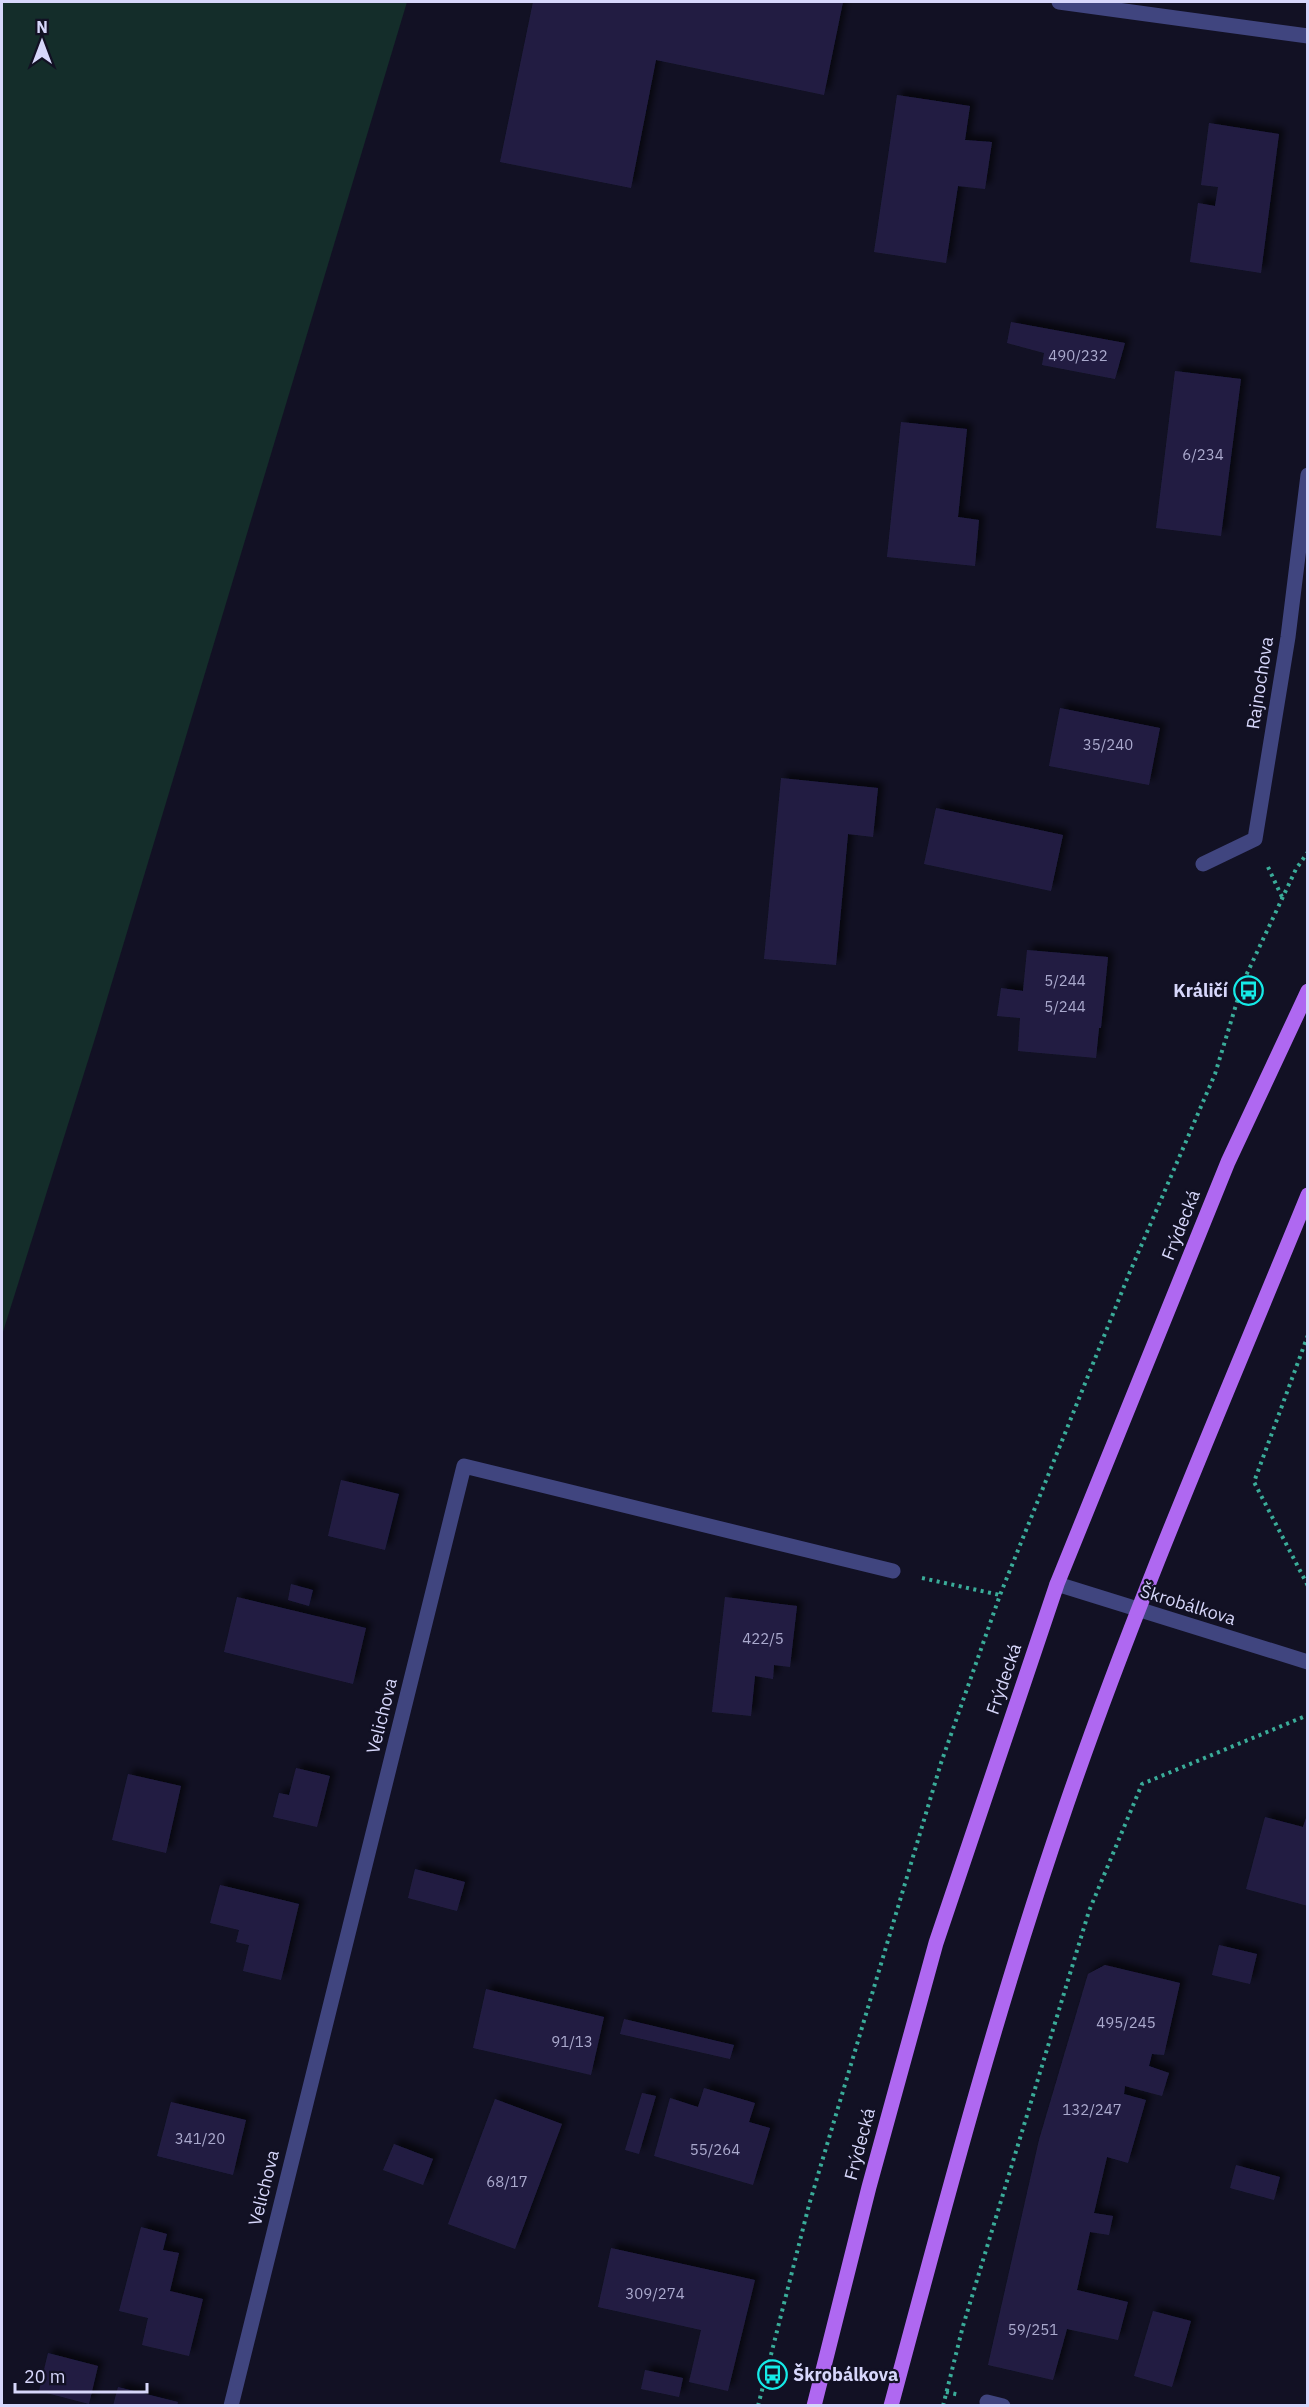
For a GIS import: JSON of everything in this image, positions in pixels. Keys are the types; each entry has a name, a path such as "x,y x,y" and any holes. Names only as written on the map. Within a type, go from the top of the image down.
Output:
{"main road":[{"name":"Frýdecká","path":"814,2406 869,2187 936,1943 1057,1584 1228,1162 1308,991"},
{"path":"891,2406 960,2147 1012,1972 1066,1806 1138,1610 1308,1195"}],"street":[{"path":"1059,2 1308,36"},
{"name":"Rajnochova","path":"1203,864 1256,839 1288,637 1308,475"},
{"name":"Velichova","path":"231,2406 464,1466 893,1571"},
{"name":"Škrobálkova","path":"1057,1584 1308,1662"},
{"path":"987,2402 1003,2406"}],"path":[{"path":"758,2406 816,2182 941,1763 1000,1595 1129,1274 1215,1074 1243,982 1296,869 1308,852"},
{"path":"1308,1335 1254,1482 1308,1586"},
{"path":"893,1571 1000,1595"},
{"path":"943,2406 963,2326 1089,1911 1142,1784 1308,1715"}],"green space":[{"path":"2,2 407,2 97,1032 2,1335"}],"building":[{"path":"533,2 843,2 824,95 656,60 631,188 500,162"},
{"path":"897,95 970,106 965,140 992,142 985,189 958,186 946,263 874,252"},
{"path":"1209,123 1279,134 1261,273 1190,262 1198,203 1215,206 1218,187 1201,185"},
{"path":"1011,322 1125,343 1115,379 1042,365 1044,353 1007,343"},
{"path":"1175,371 1241,379 1221,536 1156,528"},
{"path":"901,422 967,429 958,517 979,520 975,566 887,557"},
{"path":"1060,708 1160,728 1149,785 1049,766"},
{"path":"781,778 878,788 873,837 848,834 836,965 764,959"},
{"path":"936,808 1063,835 1051,891 924,864"},
{"path":"1027,950 1108,957 1096,1058 1018,1051 1020,1018 997,1016 1001,988 1023,991"},
{"path":"341,1480 399,1494 385,1550 328,1536"},
{"path":"291,1584 313,1590 309,1606 288,1600"},
{"path":"237,1597 366,1628 353,1684 224,1652"},
{"path":"725,1597 797,1606 790,1667 774,1665 773,1679 755,1676 751,1716 712,1712"},
{"path":"296,1768 330,1776 317,1827 273,1817 279,1793 289,1795"},
{"path":"128,1774 181,1786 166,1853 112,1840"},
{"path":"1308,1812 1308,1906 1246,1889 1265,1817 1303,1827"},
{"path":"415,1869 465,1882 457,1911 408,1898"},
{"path":"220,1885 299,1904 281,1980 243,1971 249,1945 236,1942 239,1930 210,1923"},
{"path":"1219,1945 1257,1954 1250,1984 1212,1975"},
{"path":"1105,1965 1180,1983 1164,2055 1152,2054 1149,2066 1169,2073 1162,2096 1125,2086 1124,2094 1146,2100 1128,2163 1107,2157 1094,2213 1113,2216 1109,2235 1090,2232 1077,2290 1128,2302 1118,2340 1067,2329 1053,2380 988,2365 1039,2140 1088,1974"},
{"path":"486,1989 604,2017 591,2075 473,2048"},
{"path":"624,2019 734,2045 730,2059 620,2034"},
{"path":"704,2088 755,2103 749,2122 770,2128 753,2185 654,2156 670,2098 698,2107"},
{"path":"642,2093 656,2096 639,2154 625,2150"},
{"path":"495,2099 562,2124 515,2249 448,2224"},
{"path":"171,2102 246,2120 233,2175 157,2156"},
{"path":"394,2144 433,2159 423,2185 383,2170"},
{"path":"1236,2165 1280,2177 1274,2200 1230,2188"},
{"path":"141,2227 167,2234 163,2250 179,2253 170,2291 203,2299 189,2356 142,2345 148,2318 119,2311"},
{"path":"611,2248 755,2280 728,2391 689,2382 701,2330 598,2307"},
{"path":"1153,2311 1191,2321 1172,2387 1134,2376"},
{"path":"48,2353 98,2366 89,2404 39,2391"},
{"path":"645,2370 683,2378 679,2397 641,2389"},
{"path":"118,2387 178,2402 177,2406 113,2406"}],"place":[{"name":"Králičí","path":"1249,991"},
{"name":"Škrobálkova","path":"772,2375"}]}
